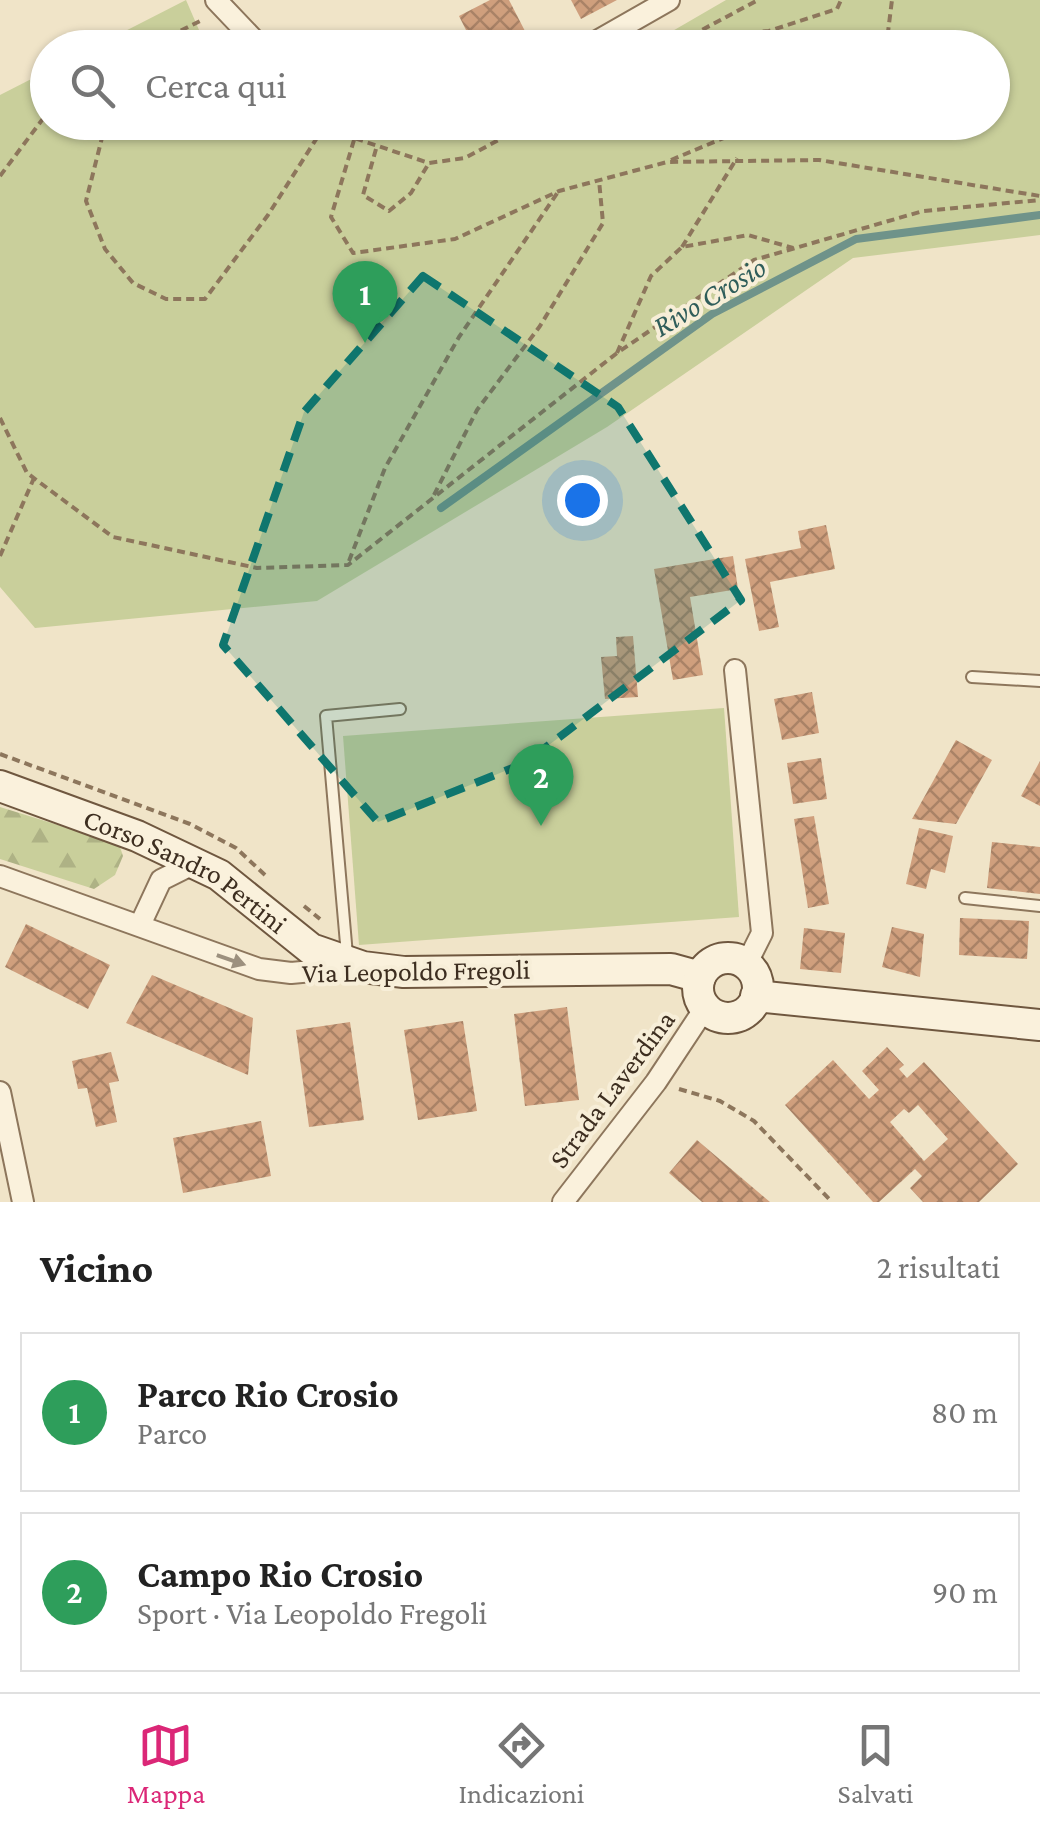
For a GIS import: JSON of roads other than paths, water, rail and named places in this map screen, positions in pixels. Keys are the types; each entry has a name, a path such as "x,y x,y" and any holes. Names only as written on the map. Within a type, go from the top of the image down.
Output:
{"street":[{"path":"616,30 668,0"},
{"path":"220,4 245,30"},
{"path":"736,670 762,933 746,965"},
{"name":"Corso Sandro Pertini","path":"0,786 138,836 219,874 311,948 355,964"},
{"path":"138,836 147,856 154,895"},
{"path":"140,925 161,880 195,863"},
{"name":"Via Leopoldo Fregoli","path":"0,876 258,969 291,973 355,964 404,972 671,969 700,976"},
{"path":"720,959 746,965 756,979 756,996 738,1016 721,1017 706,1008 698,993 700,976 720,959"},
{"path":"756,996 1040,1025"},
{"name":"Strada Laverdina","path":"562,1202 656,1082 706,1008"},
{"path":"0,1092 23,1202"}],"lane":[{"path":"972,677 1040,681"},
{"path":"355,964 326,716 400,709"},
{"path":"966,898 1040,906"}],"waterway":[{"name":"Rivo Crosio","path":"441,508 712,314 856,239 1040,215"}],"place":[{"name":"Parco Rio Crosio","path":"365,343"},
{"name":"Campo Rio Crosio","path":"541,826"}]}
